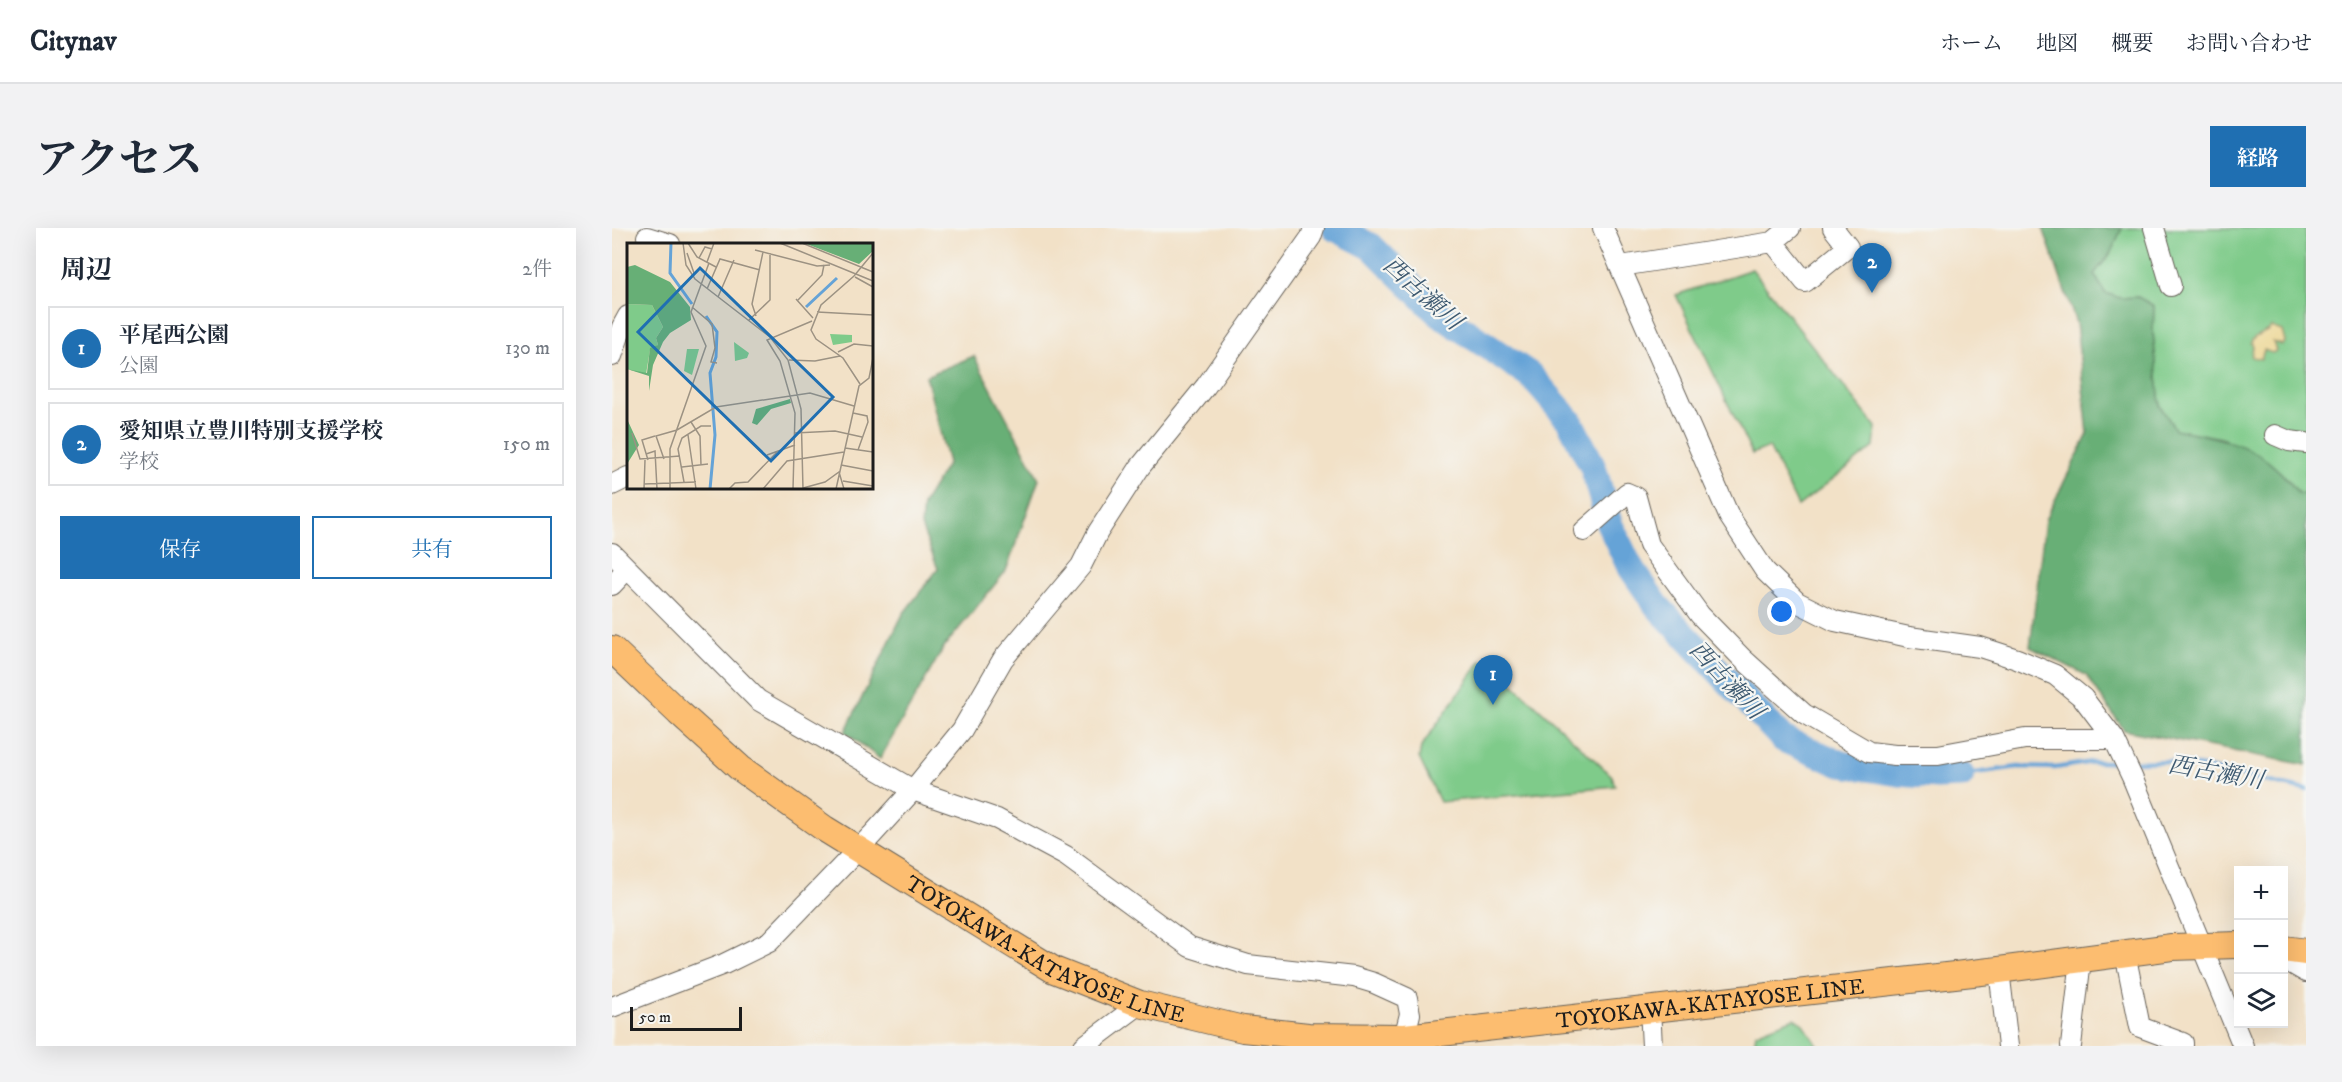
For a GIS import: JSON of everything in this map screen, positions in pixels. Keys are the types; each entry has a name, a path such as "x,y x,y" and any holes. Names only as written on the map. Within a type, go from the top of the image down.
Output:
{"main road":[{"name":"TOYOKAWA-KATAYOSE LINE","path":"612,649 740,768 857,851 1054,970 1140,1004 1243,1029 1308,1036 1403,1041 1650,1008 1999,970 2125,953 2201,945 2234,945"},
{"path":"2288,950 2306,952"}],"street":[{"path":"1603,228 1729,516 1765,571 1773,579 1797,602 1835,621 1909,637 1980,647 2055,675 2083,698 2116,745 2129,771 2243,1046"},
{"path":"1621,266 1773,242 1790,228"},
{"path":"1773,242 1805,282 1848,247 1833,228"},
{"path":"2154,228 2171,286"},
{"path":"612,1007 724,964 769,942 913,790 962,730 1003,659 1081,566 1098,532 1140,467 1206,386 1313,232"},
{"path":"645,233 668,243"},
{"path":"612,356 625,321"},
{"path":"2275,435 2289,441 2306,443"},
{"path":"612,485 627,478"},
{"path":"1584,531 1627,494 1636,497 1649,545 1700,615 1743,659 1804,714 1869,752 1895,755 1938,755 2025,739 2116,745"},
{"path":"612,553 758,700 786,718 913,790 997,819 1066,856 1190,947 1248,965 1354,977 1407,998 1410,1014 1403,1041"},
{"path":"612,585 627,569"},
{"path":"2125,953 2140,1027 2183,1042 2183,1046"},
{"path":"2071,1046 2081,959"},
{"path":"2288,962 2306,972"},
{"path":"1999,970 2008,1046"},
{"path":"1084,1046 1140,1004"},
{"path":"1650,1008 1652,1046"}],"green space":[{"path":"2043,228 2122,228 2110,254 2094,274 2105,293 2120,298 2138,297 2154,306 2153,332 2160,406 2175,429 2213,437 2244,447 2272,464 2299,494 2306,494 2306,765 2124,730 2086,675 2030,647 2045,520 2088,434 2076,323"},
{"path":"2122,228 2306,228 2306,494 2299,494 2286,477 2222,438 2175,429 2160,406 2153,332 2154,306 2138,297 2120,298 2105,293 2094,274 2110,254"},
{"path":"1752,269 1876,427 1874,447 1798,506 1769,447 1752,454 1676,295"},
{"path":"974,356 1039,479 1006,571 944,647 880,759 845,732 903,614 938,569 921,526 923,504 948,463 926,376"},
{"path":"1481,661 1489,662 1612,776 1615,786 1440,802 1419,758 1421,747"},
{"path":"1794,1018 1803,1024 1818,1046 1754,1046 1756,1033"}],"sand":[{"path":"2271,327 2282,331 2285,342 2282,345 2273,342 2276,351 2272,353 2264,350 2261,359 2251,357 2253,339"}],"waterway":[{"name":"西古瀬川","path":"1335,228 1372,247 1438,313 1530,375 1569,420 1593,467 1609,523 1629,565 1657,606 1783,739 1841,764 1899,773 1961,775"},
{"name":"西古瀬川","path":"2132,762 2175,761 2306,790"},
{"name":"西古瀬川","path":"1961,775 2018,767 2055,768 2092,762 2117,762"}],"place":[{"name":"愛知県立豊川特別支援学校","path":"1872,293"},
{"name":"平尾西公園","path":"1493,705"}]}
